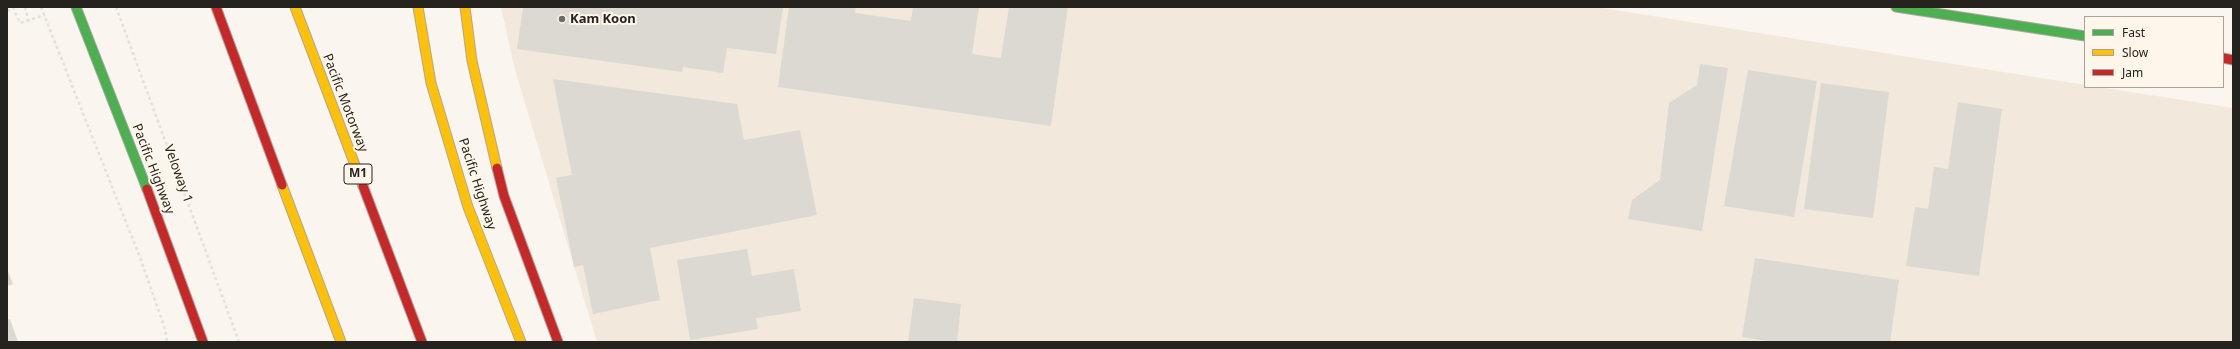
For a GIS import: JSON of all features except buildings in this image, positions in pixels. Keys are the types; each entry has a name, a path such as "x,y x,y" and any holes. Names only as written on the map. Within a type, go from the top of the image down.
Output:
{"main road":[{"name":"Pacific Highway","path":"76,7 170,249 203,342"},
{"path":"216,7 341,342"},
{"name":"Pacific Motorway","path":"295,7 422,342"},
{"name":"Pacific Highway","path":"418,7 431,83 468,207 521,342"},
{"name":"Pacific Highway","path":"465,7 472,61 504,196 558,342"},
{"path":"1896,7 2084,36"}],"path":[{"path":"25,7 29,22"},
{"path":"41,7 141,260 165,329 167,342"},
{"name":"Veloway 1","path":"116,7 239,342"},
{"path":"7,11 13,8 20,23 29,22 45,15"}],"shaded area":[{"path":"501,7 1596,7 2084,85 2084,88 2105,88 2233,108 2233,342 597,342 515,70"}],"traffic: fast":[{"path":"76,7 147,189"},
{"path":"1896,7 2084,36"}],"traffic: slow":[{"path":"295,7 363,186"},
{"path":"418,7 431,83 468,207 521,342"},
{"path":"465,7 472,61 497,168"},
{"path":"282,185 341,342"}],"traffic: jam":[{"path":"216,7 282,185"},
{"path":"2224,58 2233,60"},
{"path":"497,168 504,196 558,342"},
{"path":"363,186 422,342"},
{"path":"147,189 203,342"}],"place":[{"name":"Kam Koon","path":"562,19"}]}
